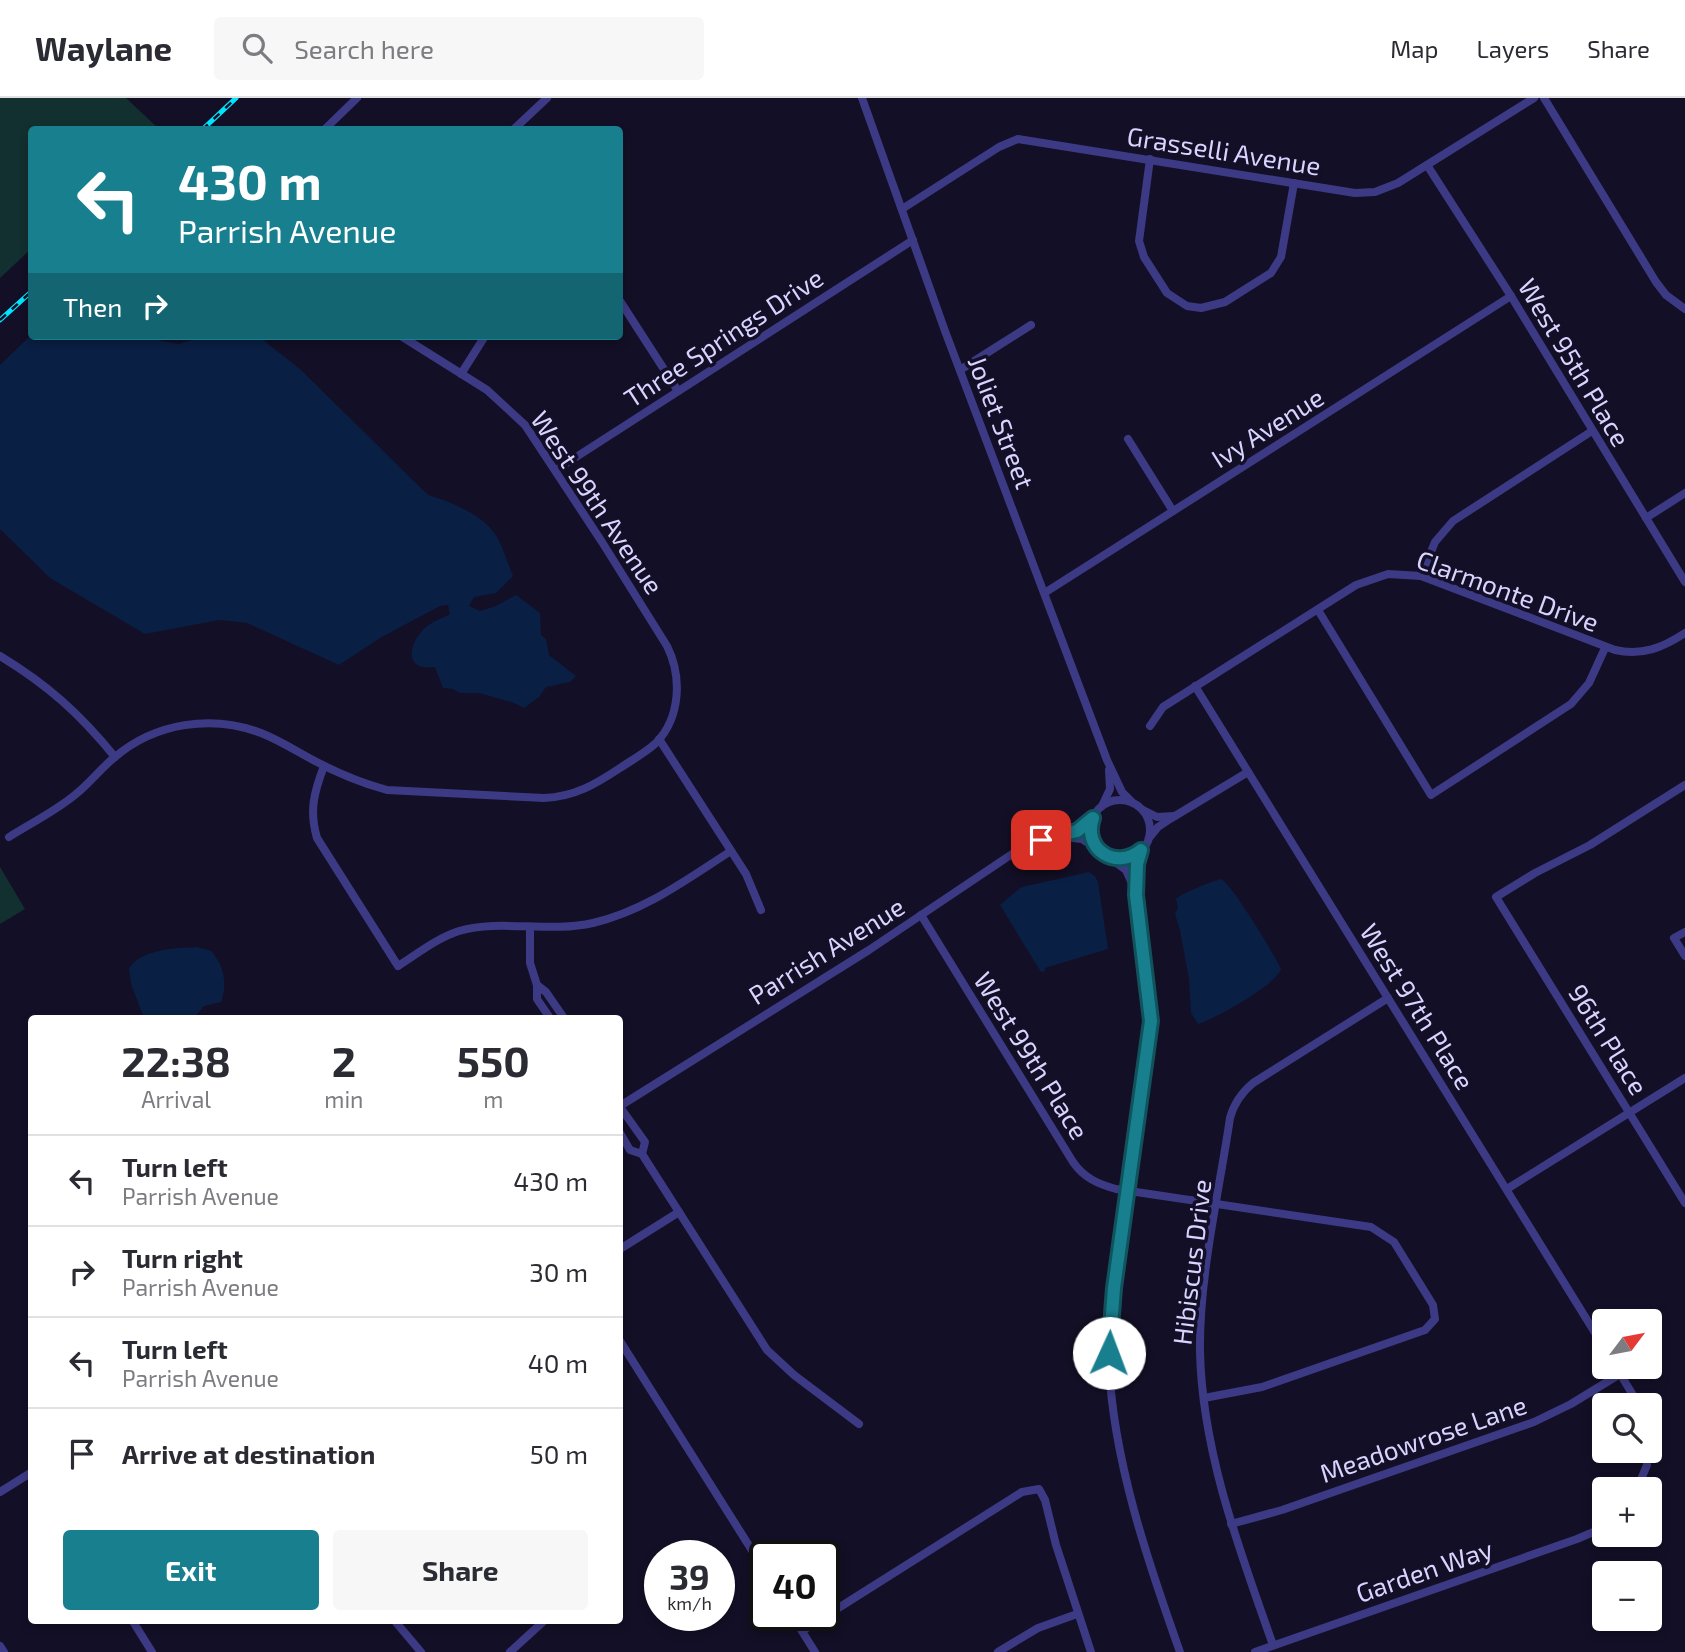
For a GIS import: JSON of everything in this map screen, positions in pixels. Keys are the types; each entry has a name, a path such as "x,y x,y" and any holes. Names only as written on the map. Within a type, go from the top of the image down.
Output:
{"street":[{"path":"328,126 358,98"},
{"path":"517,126 547,98"},
{"name":"Joliet Street","path":"862,98 960,370 1107,760 1122,792 1133,803"},
{"name":"Grasselli Avenue","path":"902,209 999,147 1018,139 1355,193 1375,192 1391,187 1534,98"},
{"path":"1544,98 1656,282 1666,295 1685,309"},
{"path":"1150,159 1139,241 1167,293 1187,306 1201,308 1225,302 1271,273 1282,257 1294,183"},
{"name":"West 95th Place","path":"1427,165 1511,296 1685,582"},
{"name":"Three Springs Drive","path":"556,470 913,240"},
{"name":"Ivy Avenue","path":"1046,593 1511,296"},
{"path":"623,306 678,391"},
{"path":"960,370 1031,325"},
{"name":"West 99th Avenue","path":"407,340 487,390 517,417 556,470 675,663 676,704 659,739"},
{"path":"461,374 482,340"},
{"path":"1421,576 1435,542 1453,521 1592,430"},
{"path":"1128,439 1173,511"},
{"path":"1646,518 1685,493"},
{"name":"Clarmonte Drive","path":"1150,726 1158,711 1356,584 1398,573 1421,576 1605,648 1631,653 1648,651 1664,646 1685,633"},
{"path":"1318,610 1431,795 1572,704 1589,683 1605,648"},
{"path":"0,656 58,695 84,720 115,757"},
{"name":"West 97th Place","path":"1195,686 1592,1328"},
{"path":"9,837 74,796 115,757 144,738 191,724 215,723 261,733 324,766 365,784 387,790 555,798 591,786 638,757 659,739 746,874 761,910"},
{"name":"Joliet Street","path":"1101,806 1110,789 1107,760"},
{"path":"324,766 312,803 313,825 317,838 398,966 456,932 486,926 530,928 582,925 628,912 662,895 732,851"},
{"path":"1180,1652 1152,1572 1131,1499 1111,1394 1108,1362 1110,1320 1151,1021 1136,895 1137,864 1141,850 1158,827 1248,772"},
{"name":"96th Place","path":"1685,785 1590,845 1535,873 1496,897 1685,1203"},
{"path":"1101,806 1119,800 1133,803 1157,817 1177,815"},
{"name":"Parrish Avenue","path":"623,1104 921,915 1018,850 1081,828 1093,818 1101,806"},
{"path":"1141,809 1149,827 1147,841"},
{"path":"1093,818 1091,837 1098,850"},
{"path":"1058,836 1082,839 1126,870 1136,895"},
{"path":"1109,858 1124,859 1141,850"},
{"name":"West 99th Place","path":"921,915 1077,1168 1097,1183 1129,1191 1360,1225 1378,1230 1394,1242 1433,1305 1436,1319 1425,1330 1262,1387 1204,1398"},
{"path":"530,928 530,963 537,985 537,999 549,1015"},
{"path":"1685,932 1674,938 1685,956"},
{"path":"537,985 546,992 562,1015"},
{"name":"Hibiscus Drive","path":"1273,1645 1231,1524 1204,1398 1200,1354 1201,1319 1230,1118 1234,1105 1253,1083 1388,998"},
{"path":"1507,1188 1685,1078"},
{"path":"623,1110 645,1142 642,1154"},
{"path":"623,1138 630,1150 642,1154 767,1350 794,1375 859,1424"},
{"path":"623,1247 679,1212"},
{"path":"623,1346 749,1546"},
{"name":"Meadowrose Lane","path":"1231,1524 1282,1510 1534,1422 1560,1410 1605,1379"},
{"path":"0,1492 28,1474"},
{"path":"840,1607 1022,1492 1038,1489 1045,1500 1077,1614 1091,1652"},
{"name":"Garden Way","path":"1255,1652 1592,1533"},
{"path":"998,1652 1038,1628 1077,1614"},
{"path":"134,1624 152,1652"},
{"path":"397,1624 421,1652"},
{"path":"510,1652 541,1624"},
{"path":"802,1631 816,1652"},
{"path":"0,1646 4,1652"}],"green space":[{"path":"0,98 126,98 156,126 28,126 28,252 0,278"},
{"path":"0,867 25,909 0,924"}],"water":[{"path":"28,338 159,340 179,344 193,340 263,340 300,369 428,495 465,510 490,527 513,576 496,593 474,597 469,606 480,611 516,595 540,613 541,635 546,639 549,655 576,676 570,682 546,687 539,697 524,708 479,693 460,693 443,688 435,667 425,667 413,661 412,648 425,628 450,614 448,605 440,606 380,638 339,665 247,623 219,620 145,634 50,578 0,529 0,365"},
{"path":"1089,872 1098,882 1108,949 1045,968 1045,971 1041,972 1000,905 1020,888"},
{"path":"1221,879 1243,906 1281,969 1277,976 1257,992 1198,1024 1191,1013 1189,979 1175,914 1178,908 1176,899"},
{"path":"197,947 211,951 224,975 221,1002 204,1006 196,1015 143,1015 131,984 129,968 150,953"}],"railway":[{"path":"206,126 236,98"},
{"path":"0,320 28,295"}],"route":[{"path":"1041,840 1077,831 1093,818 1091,837 1098,850 1105,855 1124,859 1141,850 1137,864 1136,895 1151,1021 1114,1288 1109,1353"}]}
